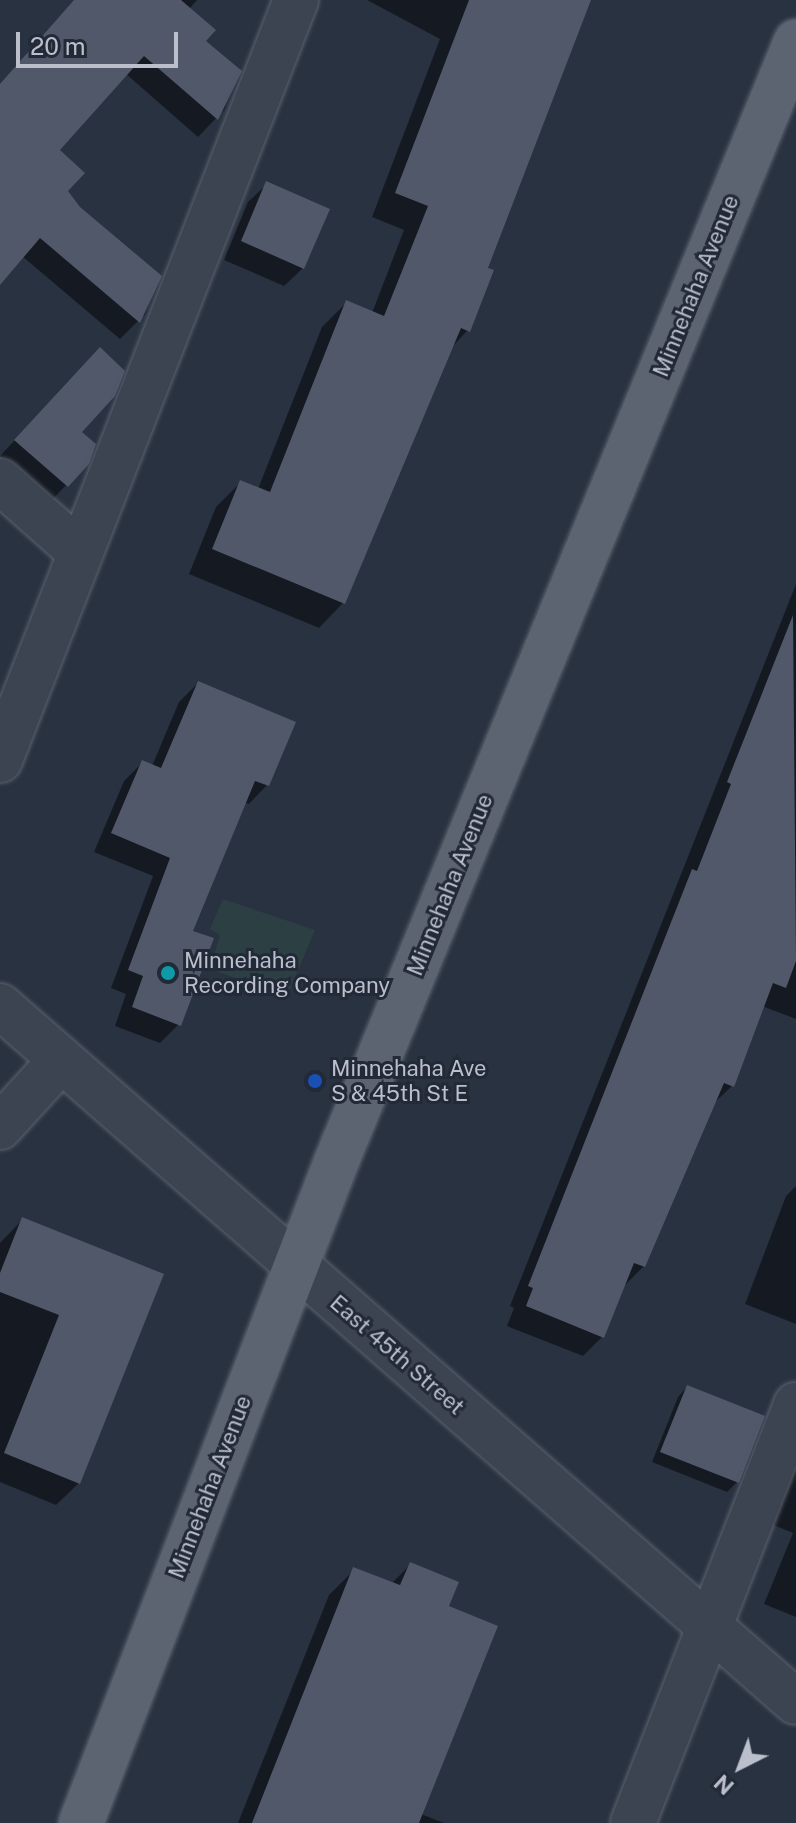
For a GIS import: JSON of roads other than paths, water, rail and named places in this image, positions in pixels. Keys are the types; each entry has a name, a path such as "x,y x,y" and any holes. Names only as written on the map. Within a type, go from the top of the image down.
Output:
{"main road":[{"name":"Minnehaha Avenue","path":"81,1823 297,1266 796,42"}],"street":[{"path":"0,760 296,0"},
{"path":"0,481 80,552"},
{"name":"East 45th Street","path":"0,1006 796,1702"},
{"path":"0,1127 61,1060"},
{"path":"633,1823 796,1405"}],"place":[{"name":"Minnehaha Recording Company","path":"168,973"},
{"name":"Minnehaha Ave S & 45th St E","path":"315,1081"}]}
